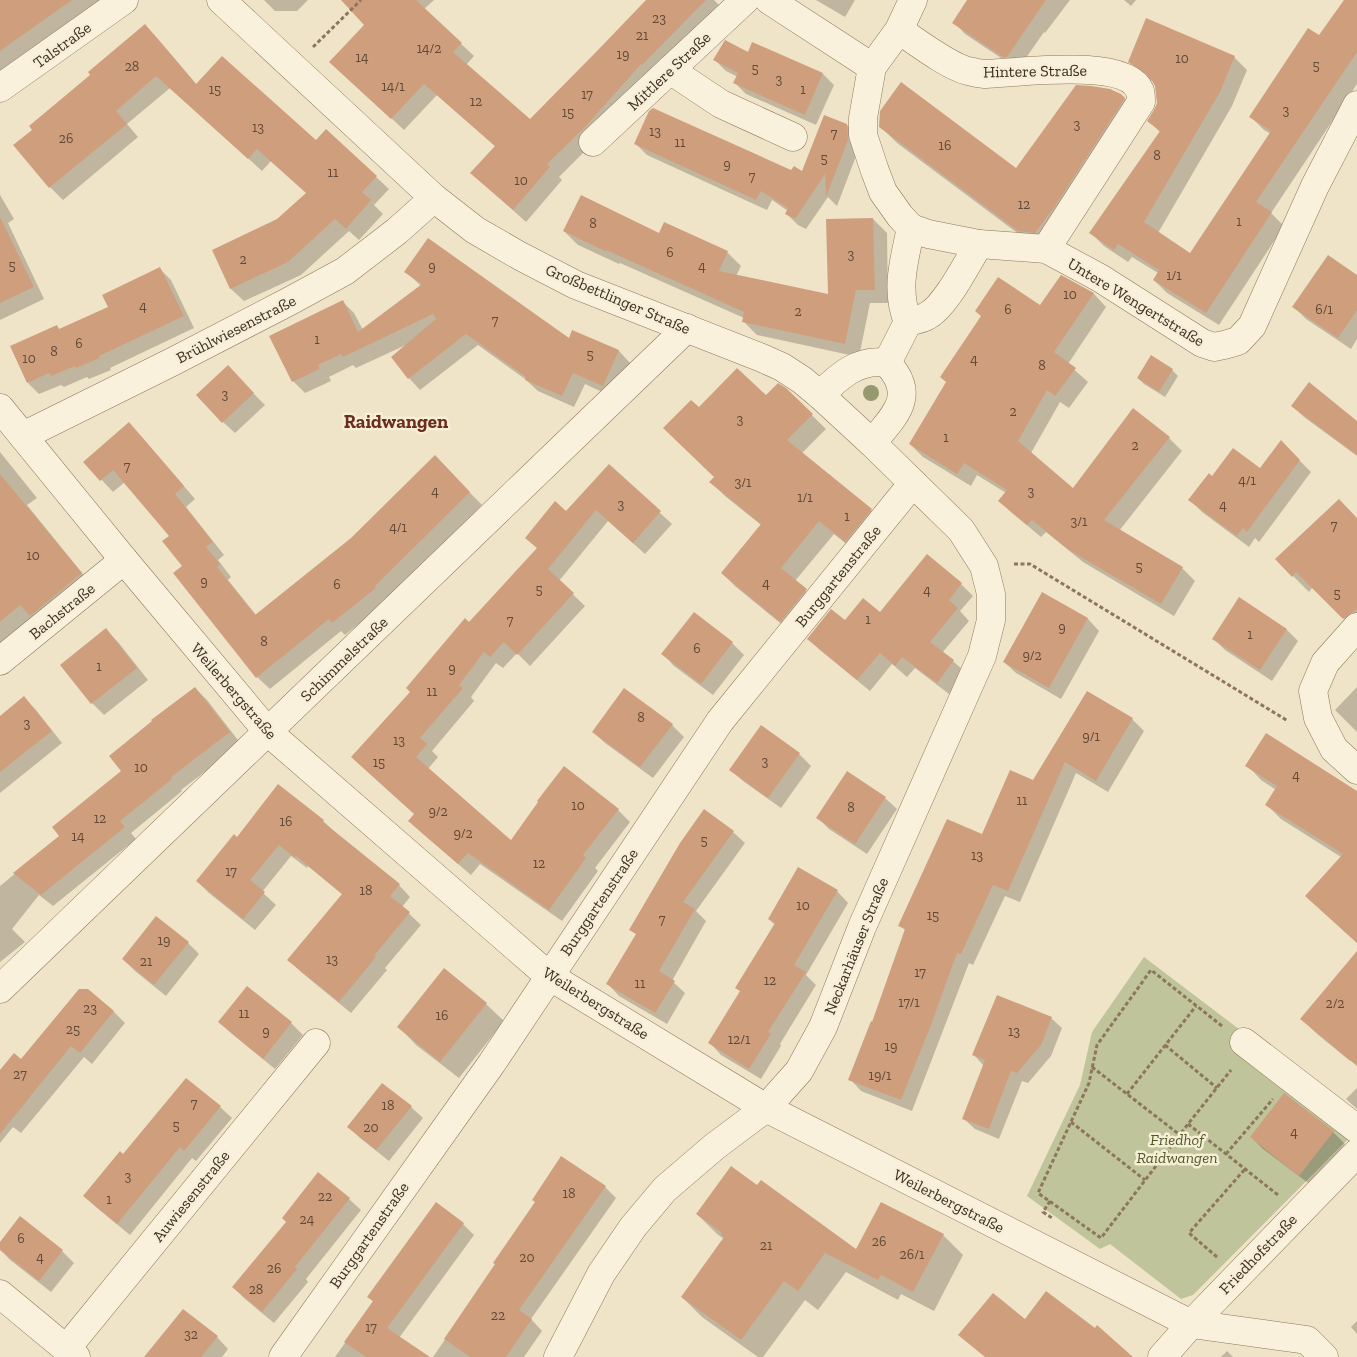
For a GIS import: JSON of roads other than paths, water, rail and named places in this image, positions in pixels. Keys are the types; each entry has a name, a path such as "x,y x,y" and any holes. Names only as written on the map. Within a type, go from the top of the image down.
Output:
{"street":[{"name":"Talstraße","path":"0,88 124,0"},
{"name":"Großbettlinger Straße","path":"221,0 434,198 475,230 576,286 688,328 782,367 820,395 913,483"},
{"name":"Mittlere Straße","path":"593,142 745,0"},
{"path":"769,0 872,67"},
{"path":"908,322 901,298 902,270 911,228 883,192 863,135 863,118 872,67 899,30 913,0"},
{"name":"Hintere Straße","path":"899,30 950,63 966,70 984,74 1088,69 1130,80 1139,90 1141,102 1046,249"},
{"path":"670,70 721,104 793,137"},
{"name":"Untere Wengertstraße","path":"911,228 928,234 979,244 1046,249 1100,278 1202,343 1214,347 1224,345 1238,340 1252,326 1315,186 1357,105"},
{"name":"Brühlwiesenstraße","path":"23,436 172,362 345,271 397,231 434,198"},
{"path":"887,363 908,322 926,317 938,309 979,244"},
{"name":"Schimmelstraße","path":"0,989 688,328"},
{"path":"820,395 836,378 851,369 863,364 887,363 900,380 902,399 898,410 872,443"},
{"name":"Weilerbergstraße","path":"0,408 268,732 549,976 766,1108 1191,1324 1307,1340 1324,1357"},
{"name":"Neckarhäuser Straße","path":"558,1357 601,1274 633,1227 665,1189 714,1146 766,1108 799,1071 823,1027 862,927 982,656 991,620 991,594 984,566 961,530 913,483"},
{"name":"Burggartenstraße","path":"283,1357 492,1063 720,721 913,483"},
{"name":"Bachstraße","path":"0,661 124,560"},
{"path":"1357,627 1325,663 1313,692 1318,718 1334,749 1357,770"},
{"path":"1242,1041 1357,1130"},
{"name":"Auwiesenstraße","path":"71,1353 316,1043"},
{"name":"Friedhofstraße","path":"1162,1357 1191,1324 1357,1153"},
{"path":"0,1294 71,1353"}],"district":[{"name":"Raidwangen","path":"396,421"}],"park label":[{"name":"Friedhof Raidwangen","path":"1177,1148"}]}
